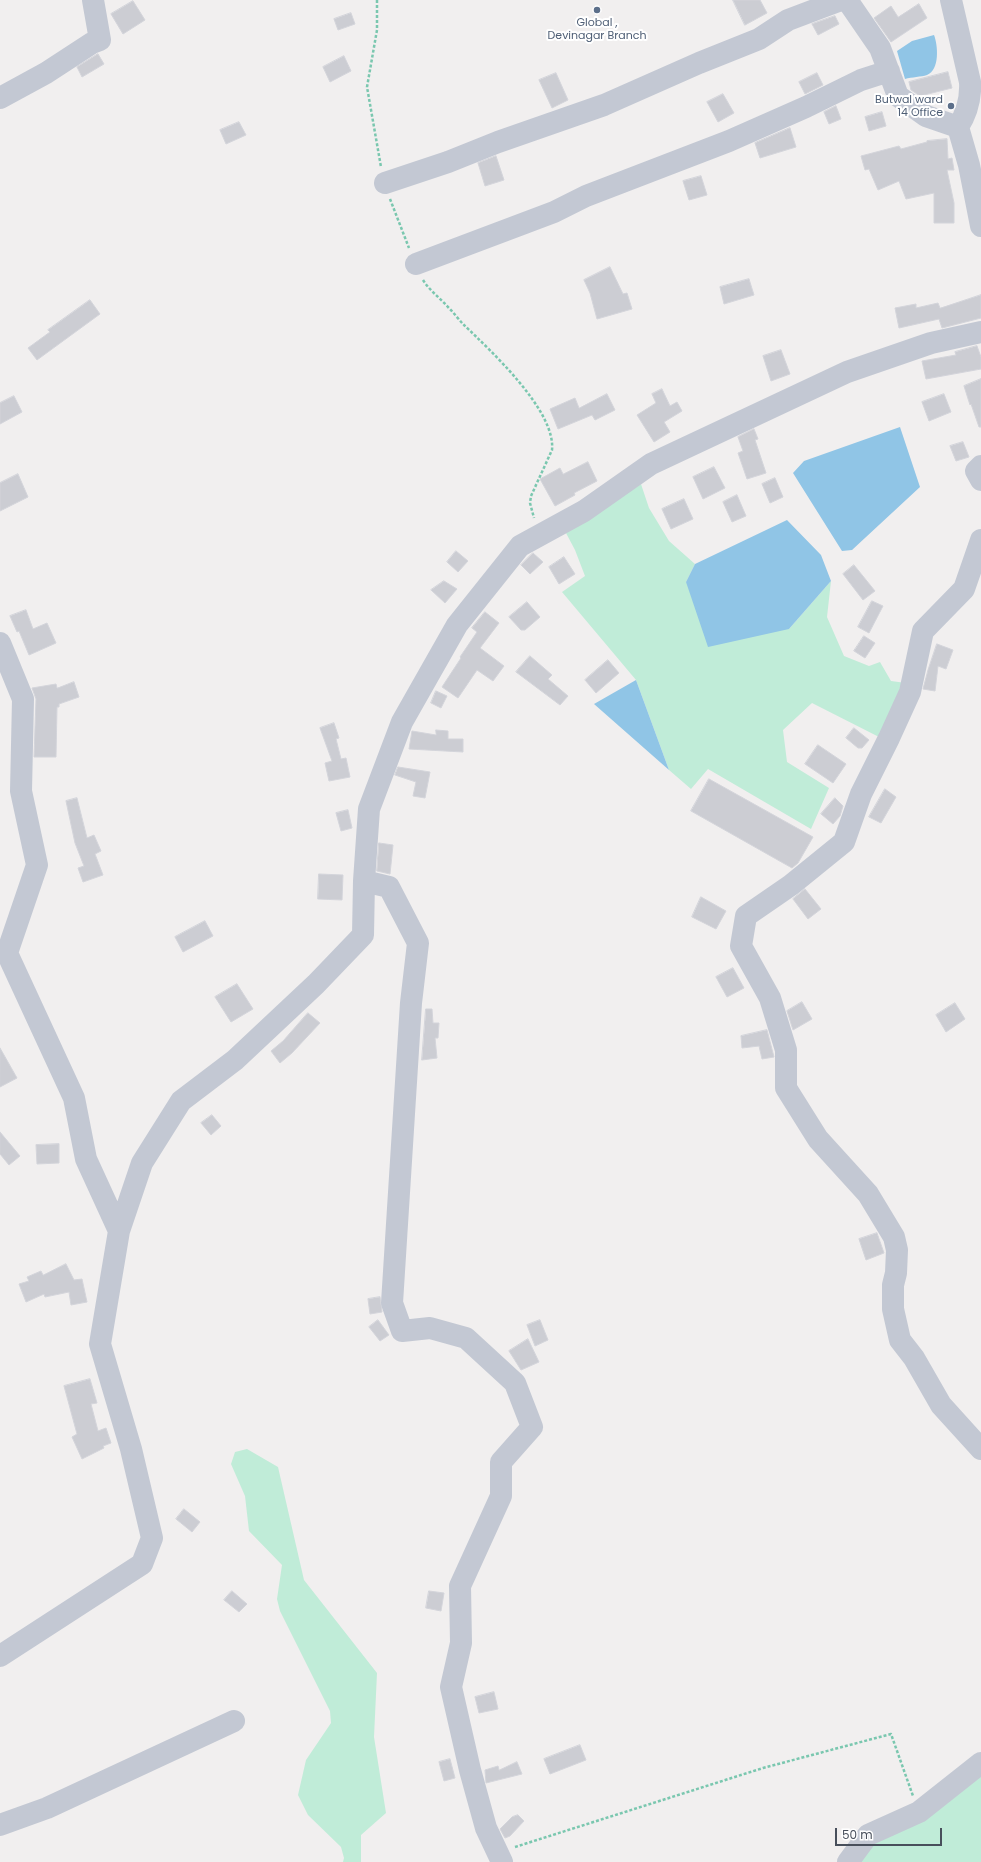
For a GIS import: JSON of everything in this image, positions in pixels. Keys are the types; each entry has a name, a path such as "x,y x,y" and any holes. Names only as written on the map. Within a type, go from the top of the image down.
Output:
{"street":[{"path":"0,98 46,73 92,43 100,40 93,0"},
{"path":"385,183 604,105 699,62 759,39 788,20 841,0"},
{"path":"847,0 880,48 898,96 926,116 958,127"},
{"path":"951,0 970,82 970,92 974,102 958,127 969,165 981,226"},
{"path":"416,264 554,212 586,196 729,140 806,107 861,80 889,71"},
{"path":"0,1656 142,1564 152,1538 131,1449 100,1344 118,1231 142,1163 182,1101 235,1060 316,984 363,935 364,881 369,809 402,722 457,625 520,546 584,511 651,464 847,372 931,343 981,332"},
{"path":"981,466 976,470 981,480"},
{"path":"981,540 964,589 923,631 910,692 861,794 844,842 791,885 746,916 741,946 770,998 786,1050 786,1088 818,1139 868,1194 894,1238 897,1250 896,1273 893,1285 893,1309 900,1340 914,1358 942,1405 981,1448"},
{"path":"0,643 23,699 22,791 37,865 7,953 74,1098 86,1159 118,1231"},
{"path":"364,881 389,887 418,943 411,1004 392,1303 402,1331 430,1328 466,1338 515,1383 532,1427 501,1462 501,1496 460,1586 461,1643 451,1687 470,1770 486,1828 499,1857"},
{"path":"0,1825 47,1808 234,1721"},
{"path":"848,1862 868,1835 919,1812 981,1763"}],"path":[{"path":"377,0 377,30 367,87 382,178 399,223 425,283 464,325 499,358 518,380 549,429 552,450 535,486 530,503 541,535"},
{"path":"499,1857 763,1768 891,1734 919,1812"}],"green space":[{"path":"641,484 649,508 669,541 695,564 686,582 789,629 831,581 827,617 844,656 869,666 880,662 891,681 906,683 881,738 812,703 783,730 787,762 829,788 811,829 708,769 691,789 669,770 636,680 562,592 585,576 575,550 566,533"},
{"path":"247,1449 278,1467 304,1580 377,1673 374,1737 386,1813 361,1835 361,1862 343,1862 344,1858 341,1847 308,1815 298,1795 306,1760 331,1723 330,1711 280,1611 277,1599 282,1565 249,1531 245,1496 231,1464 235,1452"},
{"path":"981,1766 981,1862 853,1862 861,1851"}],"water":[{"path":"934,35 937,57 934,68 927,75 905,79 897,51 912,41"},
{"path":"900,427 920,487 852,550 842,551 793,473 804,461"},
{"path":"787,520 821,555 831,581 789,629 708,647 686,582 695,564"},
{"path":"636,680 669,770 594,704"}],"building":[{"path":"733,0 760,0 767,13 745,25"},
{"path":"133,1 145,20 123,34 111,14"},
{"path":"919,4 927,18 891,42 874,18 891,6 898,17"},
{"path":"351,13 355,24 338,30 334,19"},
{"path":"835,16 839,24 818,35 812,24"},
{"path":"98,54 104,64 82,77 77,67"},
{"path":"344,56 351,71 330,82 323,67"},
{"path":"948,72 952,88 920,96 911,90 909,82"},
{"path":"556,73 568,100 552,108 539,80"},
{"path":"817,73 823,85 805,94 799,82"},
{"path":"723,94 734,113 718,122 707,102"},
{"path":"836,106 841,119 829,124 824,112"},
{"path":"882,112 886,126 869,131 865,117"},
{"path":"239,122 246,135 226,144 220,130"},
{"path":"790,128 796,147 760,158 755,143"},
{"path":"947,139 948,159 952,158 954,170 947,170 954,203 954,223 934,223 934,193 906,199 899,181 878,190 869,169 865,170 861,156 899,146 901,149 927,141"},
{"path":"496,156 504,180 485,186 478,163"},
{"path":"701,176 707,195 689,200 683,181"},
{"path":"610,267 623,294 627,293 632,309 597,319 590,293 584,280"},
{"path":"749,279 754,295 724,304 720,287"},
{"path":"981,295 981,318 942,328 939,319 899,328 895,308 916,304 916,308 938,303 940,308"},
{"path":"90,300 100,314 37,360 28,348 50,332 48,330"},
{"path":"977,346 981,357 981,369 926,379 922,361 956,355 955,352"},
{"path":"781,350 790,374 771,381 763,356"},
{"path":"981,379 981,427 979,427 964,386"},
{"path":"662,389 670,406 677,402 682,411 664,422 670,432 654,442 637,415 656,403 652,394"},
{"path":"607,394 615,410 595,420 592,415 558,429 550,409 575,398 579,408"},
{"path":"944,394 951,412 929,421 922,402"},
{"path":"14,396 22,412 0,424 0,403"},
{"path":"754,429 758,439 755,440 766,473 747,479 738,453 743,451 738,437"},
{"path":"963,442 969,457 956,461 950,446"},
{"path":"588,462 597,481 574,493 575,495 555,506 540,479 560,468 563,474"},
{"path":"714,467 725,488 703,499 693,477"},
{"path":"18,474 28,497 0,511 0,483"},
{"path":"775,478 783,497 770,503 762,484"},
{"path":"737,495 746,516 732,522 723,502"},
{"path":"684,499 693,519 671,529 662,509"},
{"path":"456,551 468,561 458,572 447,562"},
{"path":"533,553 543,562 530,574 521,565"},
{"path":"564,557 575,574 559,584 549,567"},
{"path":"854,565 875,591 863,600 843,574"},
{"path":"444,581 457,589 445,603 431,590"},
{"path":"872,601 883,606 869,633 858,627"},
{"path":"527,602 540,617 525,630 521,630 509,617"},
{"path":"26,610 33,629 47,623 56,643 29,655 19,631 17,632 10,616"},
{"path":"485,612 499,623 480,648 504,666 493,681 477,670 458,698 442,687 477,632 472,628"},
{"path":"864,636 875,643 865,658 854,651"},
{"path":"937,644 953,650 946,669 938,666 935,691 923,689 928,670"},
{"path":"530,656 552,675 548,679 568,696 560,705 516,672"},
{"path":"608,660 619,673 596,693 585,680"},
{"path":"74,682 79,697 59,704 59,707 57,707 56,757 34,757 36,699 32,688 56,684 57,688"},
{"path":"436,691 447,696 441,708 431,703"},
{"path":"334,723 339,738 336,739 341,759 346,758 350,777 329,781 325,763 332,761 320,728"},
{"path":"854,728 869,740 862,748 858,748 846,738"},
{"path":"436,730 448,731 448,739 463,739 463,752 409,749 412,731 436,735"},
{"path":"818,745 846,764 833,783 805,764"},
{"path":"398,767 430,772 425,798 413,796 416,782 395,775"},
{"path":"709,779 813,837 798,863 792,868 691,811"},
{"path":"885,789 896,797 881,823 869,817"},
{"path":"77,798 87,838 94,835 101,851 95,854 103,875 83,882 78,868 84,866 75,843 66,801"},
{"path":"835,798 843,806 840,816 833,824 821,814"},
{"path":"348,810 352,828 341,831 336,813"},
{"path":"379,843 393,845 390,874 377,871"},
{"path":"319,874 343,875 342,900 318,899"},
{"path":"805,889 821,909 808,919 793,899"},
{"path":"701,897 726,911 716,929 692,917"},
{"path":"205,921 213,936 183,952 175,937"},
{"path":"733,968 744,988 727,997 716,977"},
{"path":"237,984 253,1009 231,1022 215,997"},
{"path":"802,1002 812,1019 793,1030 787,1011"},
{"path":"955,1003 965,1019 946,1032 936,1015"},
{"path":"426,1009 432,1009 433,1023 439,1023 438,1038 435,1038 437,1058 422,1060"},
{"path":"308,1013 320,1023 292,1053 280,1063 271,1051 283,1041"},
{"path":"767,1030 774,1057 762,1059 759,1046 742,1048 741,1036"},
{"path":"0,1048 17,1078 0,1087"},
{"path":"212,1115 221,1126 211,1135 201,1123"},
{"path":"0,1132 20,1156 9,1165 0,1154"},
{"path":"59,1144 59,1163 37,1164 36,1145"},
{"path":"877,1233 884,1253 866,1260 859,1239"},
{"path":"66,1264 74,1280 82,1279 87,1302 71,1305 69,1292 45,1297 44,1294 26,1302 19,1284 29,1281 27,1277 41,1271 43,1275"},
{"path":"380,1297 382,1312 370,1314 368,1299"},
{"path":"378,1320 389,1335 380,1341 369,1327"},
{"path":"540,1320 548,1340 535,1346 527,1325"},
{"path":"528,1339 539,1362 521,1370 509,1351"},
{"path":"90,1379 97,1403 91,1404 98,1431 106,1428 111,1443 103,1446 104,1448 82,1459 72,1437 77,1434 64,1386"},
{"path":"184,1509 200,1522 192,1532 176,1519"},
{"path":"232,1591 247,1604 239,1612 224,1600"},
{"path":"429,1591 444,1593 441,1611 426,1608"},
{"path":"494,1692 498,1709 479,1713 475,1697"},
{"path":"580,1745 586,1760 550,1774 544,1759"},
{"path":"450,1759 455,1778 444,1781 439,1762"},
{"path":"517,1762 522,1774 486,1783 485,1770 498,1766 499,1770"},
{"path":"518,1815 524,1821 510,1836 505,1838 500,1829 512,1817"}],"place":[{"name":"Global , Devinagar Branch","path":"597,10"},
{"name":"Butwal ward 14 Office","path":"951,106"}]}
